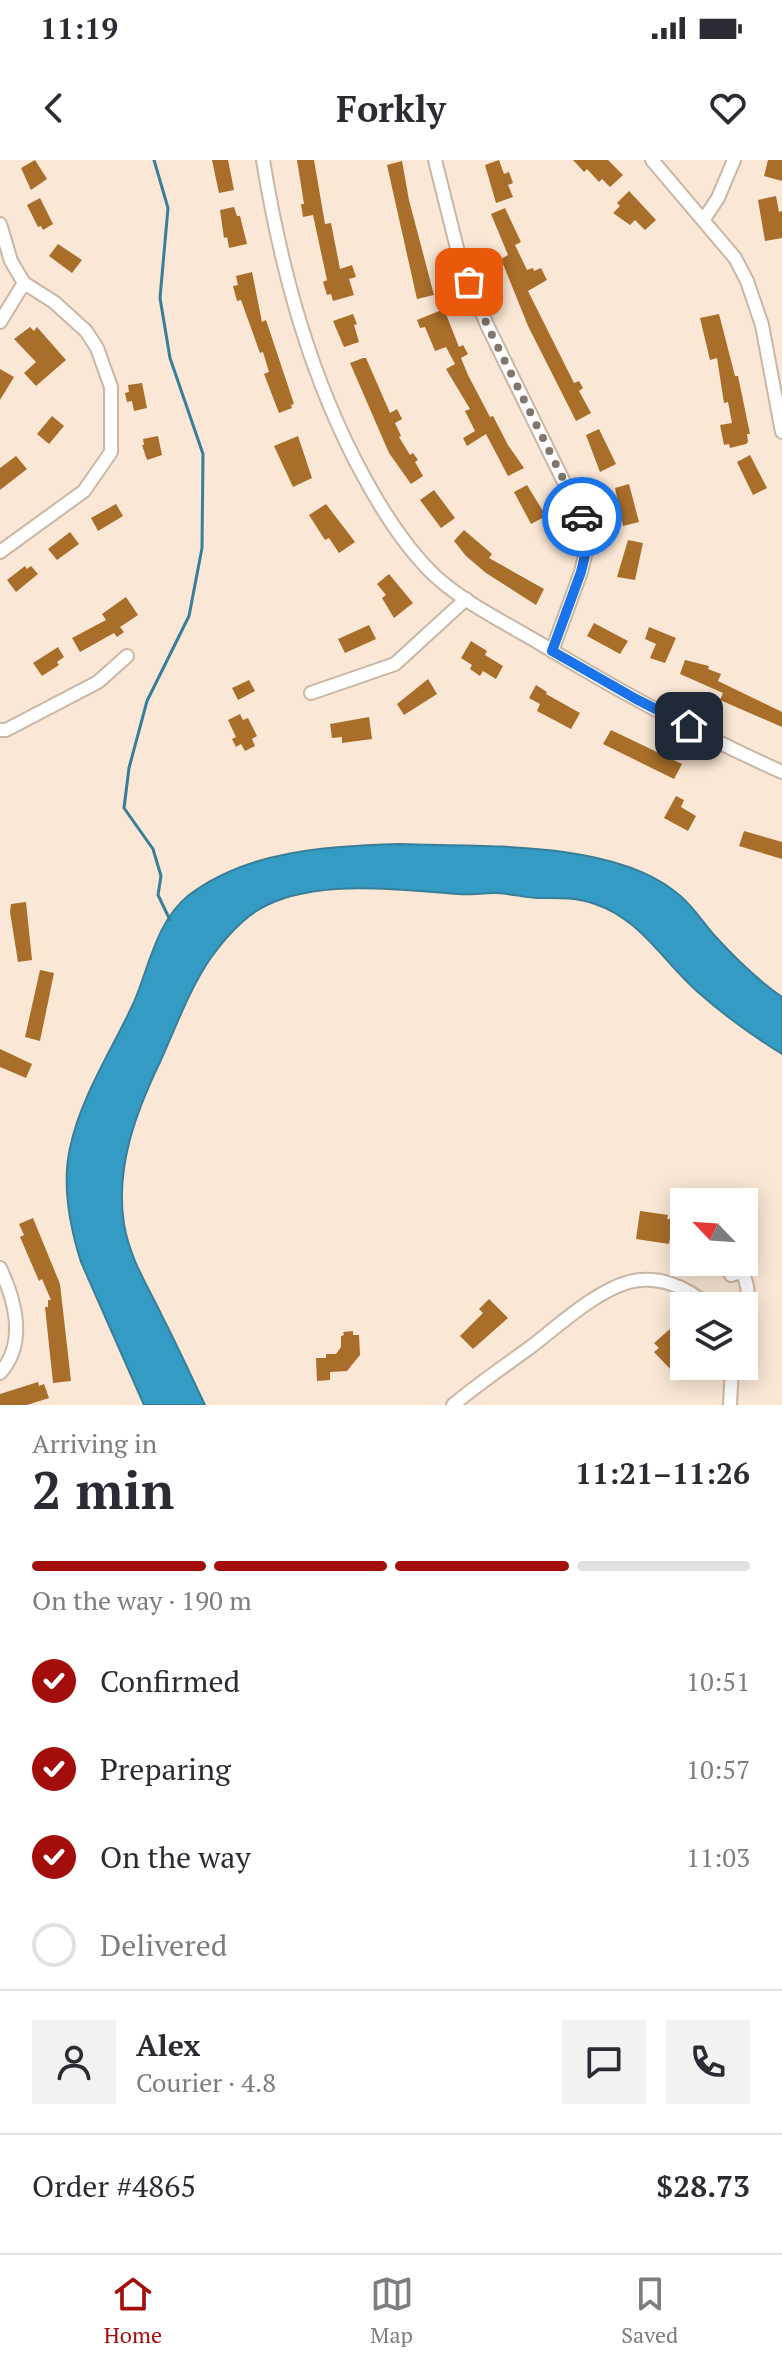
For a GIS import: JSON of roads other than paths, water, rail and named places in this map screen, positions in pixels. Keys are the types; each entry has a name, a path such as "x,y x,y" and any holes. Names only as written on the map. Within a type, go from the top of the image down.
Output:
{"street":[{"path":"263,160 272,218 308,349 342,438 376,500 408,547 435,575 466,599 552,651 636,699 782,772"},
{"path":"435,160 466,273 487,325 582,519 588,543 581,572 552,651"},
{"path":"652,160 735,258 747,281 762,325 782,432"},
{"path":"704,219 718,198 734,160"},
{"path":"0,224 11,261 24,283 54,302 86,331 97,348 111,387 111,452 84,491 0,552"},
{"path":"0,322 24,283"},
{"path":"311,693 395,664 466,599"},
{"path":"0,730 6,730 98,682 127,656"},
{"path":"0,1268 11,1290 17,1317 14,1346 0,1373"},
{"path":"453,1405 616,1287 630,1282 661,1281 690,1292"},
{"path":"730,1405 731,1380"}],"water":[{"path":"400,844 542,849 614,862 646,874 679,895 738,960 782,997 782,1054 709,1001 626,920 588,902 499,893 361,888 311,892 267,905 243,921 202,971 151,1081 130,1140 122,1182 127,1237 140,1272 205,1405 144,1405 81,1262 71,1220 67,1176 70,1148 82,1110 134,1002 161,931 178,905 189,895 237,868 290,853 345,846"}],"waterway":[{"path":"154,160 168,208 160,298 170,358 203,454 202,548 189,616 147,701 129,768 124,808 153,849 161,876 158,895 170,920"}]}
